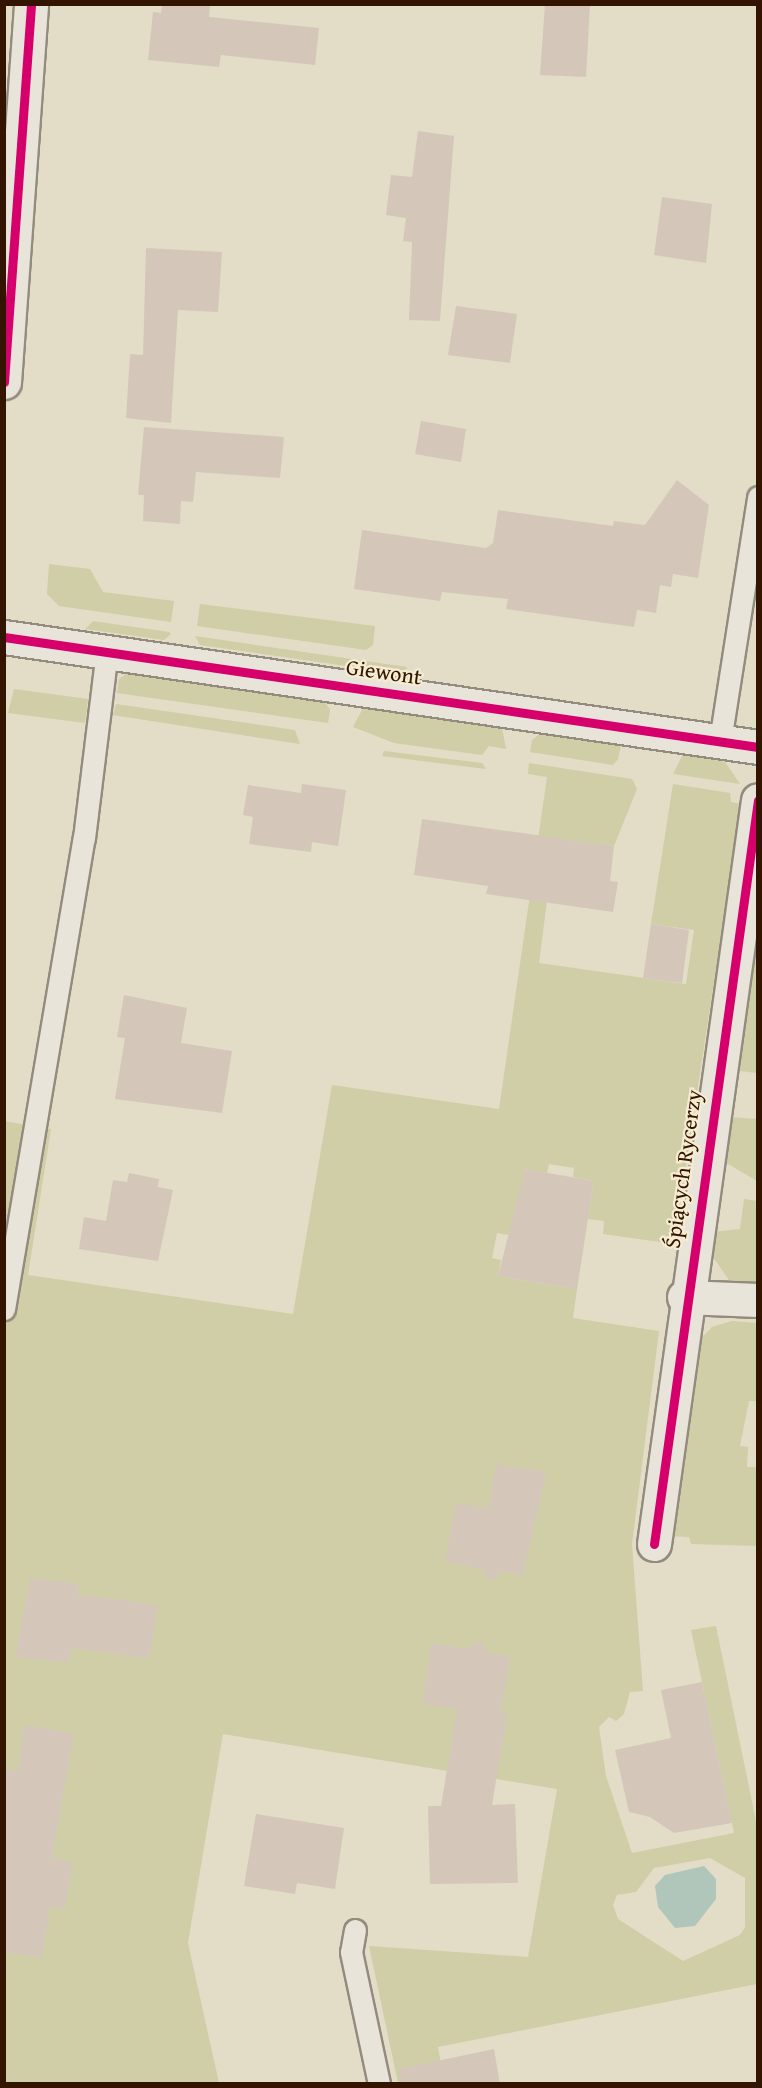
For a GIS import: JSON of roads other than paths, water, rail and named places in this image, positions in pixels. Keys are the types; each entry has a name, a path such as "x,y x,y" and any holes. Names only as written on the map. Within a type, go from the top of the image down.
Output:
{"street":[{"path":"4,382 31,4"},
{"name":"Giewont","path":"4,637 758,747"},
{"name":"Śpiących Rycerzy","path":"654,1544 684,1297 758,800"},
{"path":"684,1297 758,1300"}],"lane":[{"path":"720,741 758,497"},
{"path":"4,1309 84,838 107,651"},
{"path":"355,1930 351,1952 379,2084"}]}
